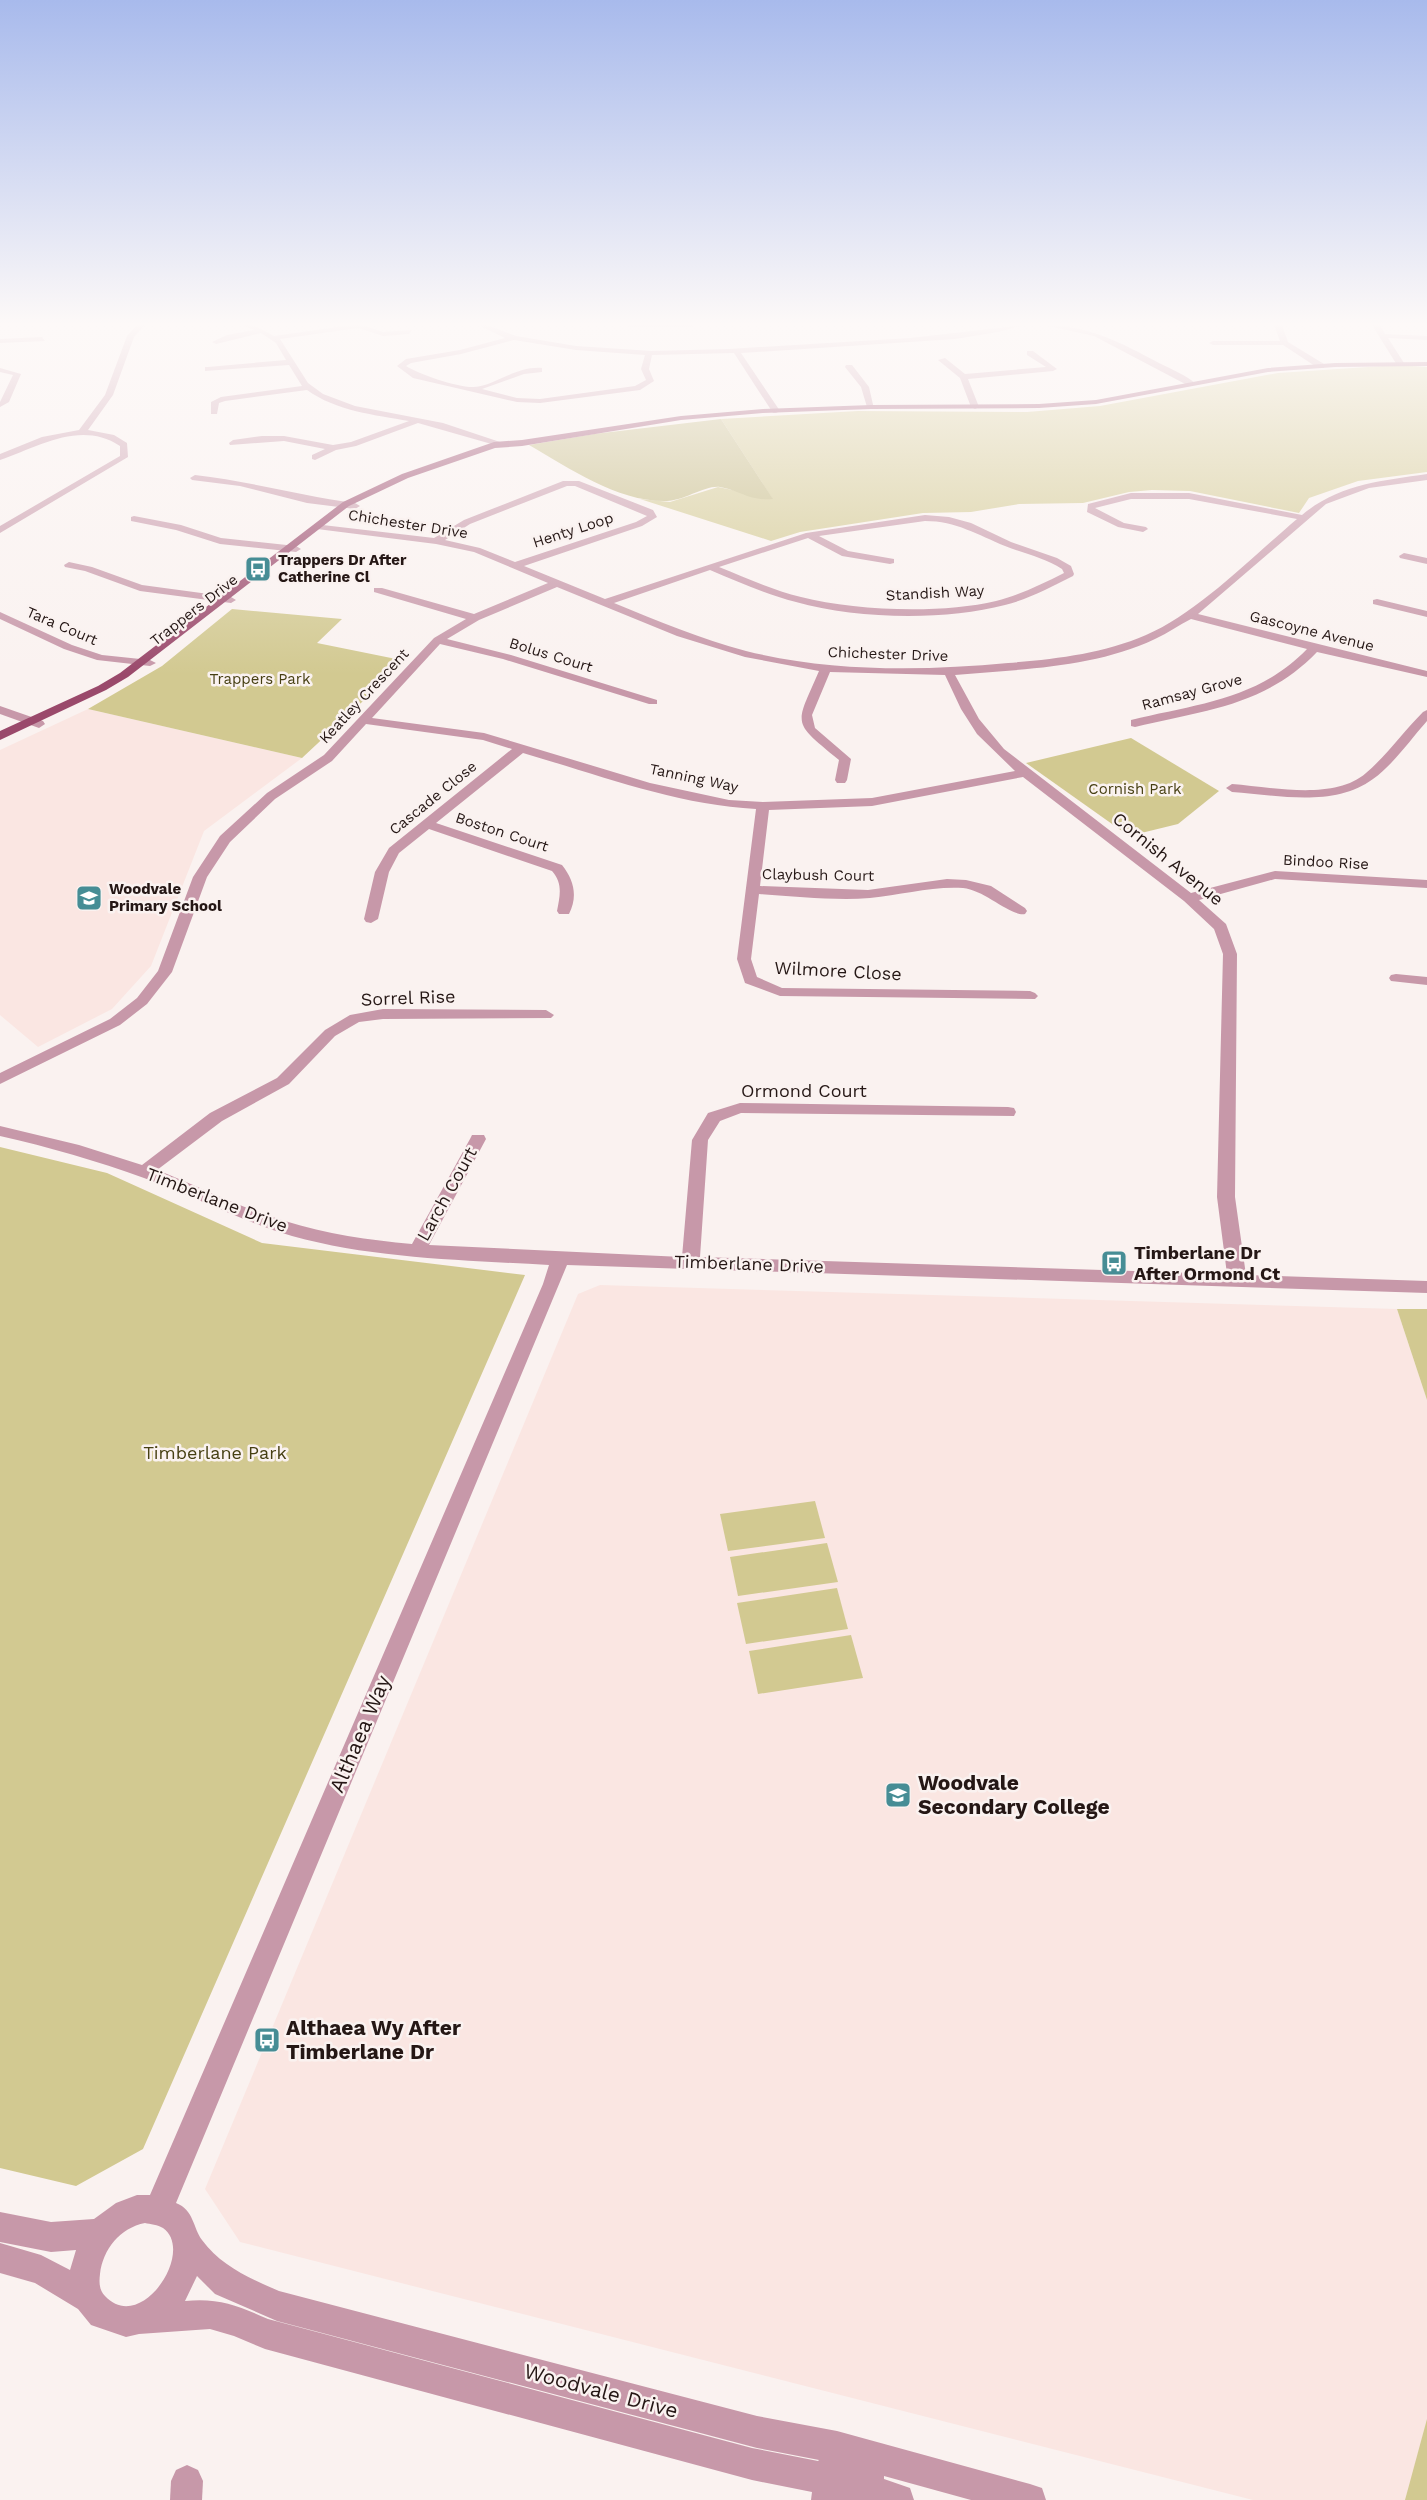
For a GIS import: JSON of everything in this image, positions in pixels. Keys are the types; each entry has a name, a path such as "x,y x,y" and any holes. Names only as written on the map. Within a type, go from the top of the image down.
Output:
{"main road":[{"name":"Trappers Drive","path":"0,736 110,689 350,505 410,478 499,446 530,442"},
{"name":"Trappers Drive","path":"0,742 36,722"}],"street":[{"path":"0,457 36,442"},
{"path":"0,530 20,516 124,457 124,445 121,442"},
{"path":"233,443 241,442"},
{"path":"308,442 333,448"},
{"path":"315,457 333,448 359,442"},
{"path":"487,442 499,446"},
{"name":"Chichester Drive","path":"322,526 436,541 477,550 681,634 745,654 826,669 948,672 1044,664 1089,657 1151,637 1190,615 1323,502 1367,486 1427,477"},
{"path":"195,478 240,483 307,500 350,505"},
{"name":"Henty Loop","path":"436,541 467,522 566,483 576,483 608,495 650,512 652,516 639,524 517,565"},
{"path":"1143,529 1120,525 1090,510 1091,506 1131,495 1189,495 1304,519"},
{"name":"Standish Way","path":"606,602 710,567 809,535 925,518 943,517 960,520 1008,544 1056,560 1067,568 1069,574 1030,594 992,605 936,610 877,610 831,605 780,595 710,567"},
{"path":"134,519 178,527 220,541 293,549"},
{"path":"809,535 845,554 890,561"},
{"path":"1404,556 1427,561"},
{"path":"69,565 88,569 140,588 227,599"},
{"name":"Keatley Crescent","path":"0,1079 115,1022 142,1001 165,972 200,877 225,839 271,796 328,758 438,640 475,618 557,583"},
{"path":"378,590 475,618"},
{"path":"1377,602 1427,614"},
{"name":"Tara Court","path":"0,615 68,647 101,658 146,662"},
{"name":"Gascoyne Avenue","path":"1190,615 1315,648 1427,674"},
{"name":"Bolus Court","path":"438,640 507,657 653,702"},
{"name":"Ramsay Grove","path":"1135,723 1233,699 1261,688 1292,671 1315,648"},
{"path":"826,669 806,715 809,729 845,759 841,780"},
{"name":"Cornish Avenue","path":"948,672 968,711 993,744 1023,773 1042,784 1189,898 1221,927 1230,954 1226,1197 1237,1280"},
{"path":"0,710 36,722"},
{"path":"1232,788 1323,794 1353,786 1370,776 1427,714"},
{"name":"Tanning Way","path":"363,720 484,737 647,786 729,804 763,806 872,802 1023,773"},
{"name":"Cascade Close","path":"371,919 382,872 394,851 521,748"},
{"name":"Wilmore Close","path":"763,806 744,959 750,980 759,986 780,992 1030,996"},
{"name":"Boston Court","path":"426,824 557,868 566,877 568,890 564,911"},
{"name":"Bindoo Rise","path":"1189,898 1275,875 1427,884"},
{"name":"Claybush Court","path":"753,890 868,894 947,883 966,884 986,889 1020,911"},
{"path":"1396,978 1427,981"},
{"name":"Sorrel Rise","path":"144,1172 216,1117 283,1081 330,1033 355,1018 383,1014 546,1015"},
{"name":"Ormond Court","path":"691,1262 700,1140 714,1116 740,1108 1008,1112"},
{"name":"Timberlane Drive","path":"0,1131 39,1139 144,1172 259,1219 298,1232 417,1250 560,1259 1427,1287"},
{"name":"Larch Court","path":"417,1250 477,1138"},
{"name":"Timberlane Drive","path":"0,1144 87,1155"},
{"name":"Althaea Way","path":"160,2208 168,2184 552,1284 560,1259"},
{"path":"145,2208 160,2208 180,2222 188,2247 187,2264 170,2298 157,2310 140,2319 124,2322 109,2319 97,2311 88,2298 84,2283 91,2249 101,2233 114,2220 129,2211 145,2208"},
{"path":"0,2227 51,2237 101,2233"},
{"name":"Woodvale Drive","path":"188,2247 226,2283 278,2306 757,2432 837,2447 1030,2500"},
{"path":"0,2258 41,2270 88,2298"},
{"name":"Woodvale Drive","path":"140,2319 210,2314 237,2321 266,2334 752,2464 829,2490 898,2500"},
{"path":"829,2490 837,2447"},
{"path":"864,2495 871,2457"}],"shaded area":[{"path":"549,442 736,442 773,499 751,497 714,487 680,499 648,500 612,490 578,474 529,445"},
{"name":"Woodvale Primary School","path":"88,709 302,758 204,831 151,966 112,1009 38,1047 0,1015 0,750"},
{"name":"Woodvale Secondary College","path":"600,1285 1397,1309 1427,1400 1427,2500 1253,2500 240,2242 205,2189 578,1294"}],"green space":[{"path":"736,442 1427,442 1427,472 1358,481 1309,498 1299,513 1190,491 1152,490 1129,492 1083,503 1019,504 971,512 923,513 800,532 771,541 640,499 670,502 718,487 772,498"},
{"name":"Trappers Park","path":"232,609 342,619 317,643 406,661 302,758 88,709 162,666"},
{"name":"Cornish Park","path":"1131,738 1219,791 1178,824 1129,836 1026,763"},
{"name":"Timberlane Park","path":"0,1147 107,1173 262,1243 525,1275 143,2149 76,2186 0,2168"},
{"path":"1397,1309 1427,1309 1427,1400"},
{"path":"815,1501 825,1538 728,1551 720,1514"},
{"path":"827,1543 838,1582 738,1596 730,1557"},
{"path":"837,1588 848,1629 746,1644 737,1603"},
{"path":"851,1635 863,1678 758,1694 749,1651"},
{"path":"1427,2419 1427,2500 1405,2500"}],"place":[{"name":"Trappers Dr After Catherine Cl","path":"258,569"},
{"name":"Woodvale Primary School","path":"89,898"},
{"name":"Timberlane Dr After Ormond Ct","path":"1114,1263"},
{"name":"Woodvale Secondary College","path":"898,1795"},
{"name":"Althaea Wy After Timberlane Dr","path":"267,2040"}]}
